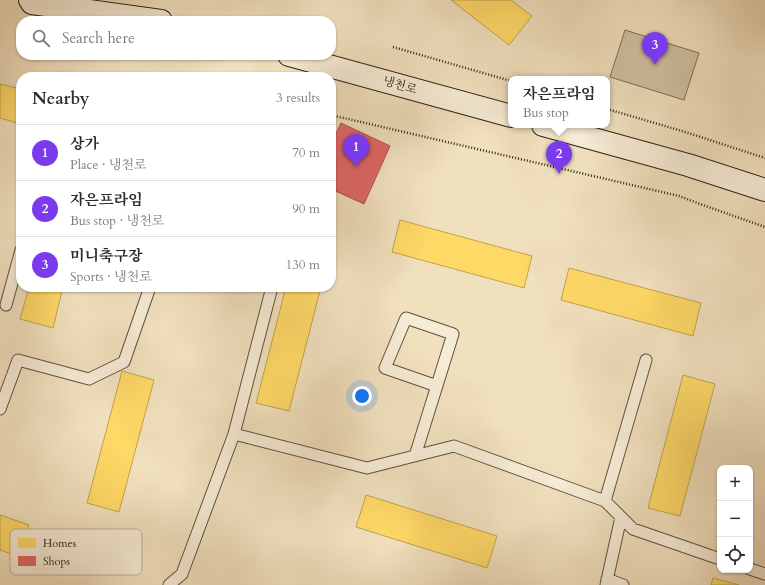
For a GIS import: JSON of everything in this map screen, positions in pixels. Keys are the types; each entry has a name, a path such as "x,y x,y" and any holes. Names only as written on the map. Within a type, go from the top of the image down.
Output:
{"main road":[{"path":"30,0 32,2 127,16"},
{"name":"냉천로","path":"300,60 328,72"},
{"name":"냉천로","path":"336,73 380,80 508,115"},
{"path":"554,128 688,165 765,190"}],"lane":[{"path":"6,305 16,268"},
{"path":"0,409 18,360 89,379 124,362 148,292"},
{"path":"169,585 182,574 234,434 271,292"},
{"path":"415,456 437,386 452,334 406,318 385,368 437,386"},
{"path":"605,500 646,360"},
{"path":"234,434 367,468 454,446 605,500 633,529 717,558"},
{"path":"621,517 606,582 623,585"},
{"path":"753,570 765,574"}],"path":[{"path":"393,47 508,80"},
{"path":"610,110 765,158"},
{"path":"336,116 679,196 765,227"}],"shaded area":[{"path":"625,30 699,53 684,100 610,77"}],"building: Homes":[{"path":"451,0 511,0 532,16 509,45"},
{"path":"0,84 16,88 16,123 0,118"},
{"path":"400,220 532,256 524,288 392,252"},
{"path":"569,268 701,303 693,336 561,300"},
{"path":"28,292 62,292 53,328 20,319"},
{"path":"285,292 320,292 289,411 256,403"},
{"path":"122,371 154,380 119,512 87,503"},
{"path":"683,375 715,384 680,516 648,508"},
{"path":"366,495 497,536 487,568 356,527"},
{"path":"0,515 29,525 28,529 10,529 10,554 0,550"},
{"path":"713,578 739,585 711,585"}],"building: Shops":[{"path":"341,123 390,146 364,204 336,191 336,134"}],"place":[{"name":"미니축구장","path":"655,65"},
{"name":"상가","path":"356,167"},
{"name":"자은프라임","path":"559,174"}]}
